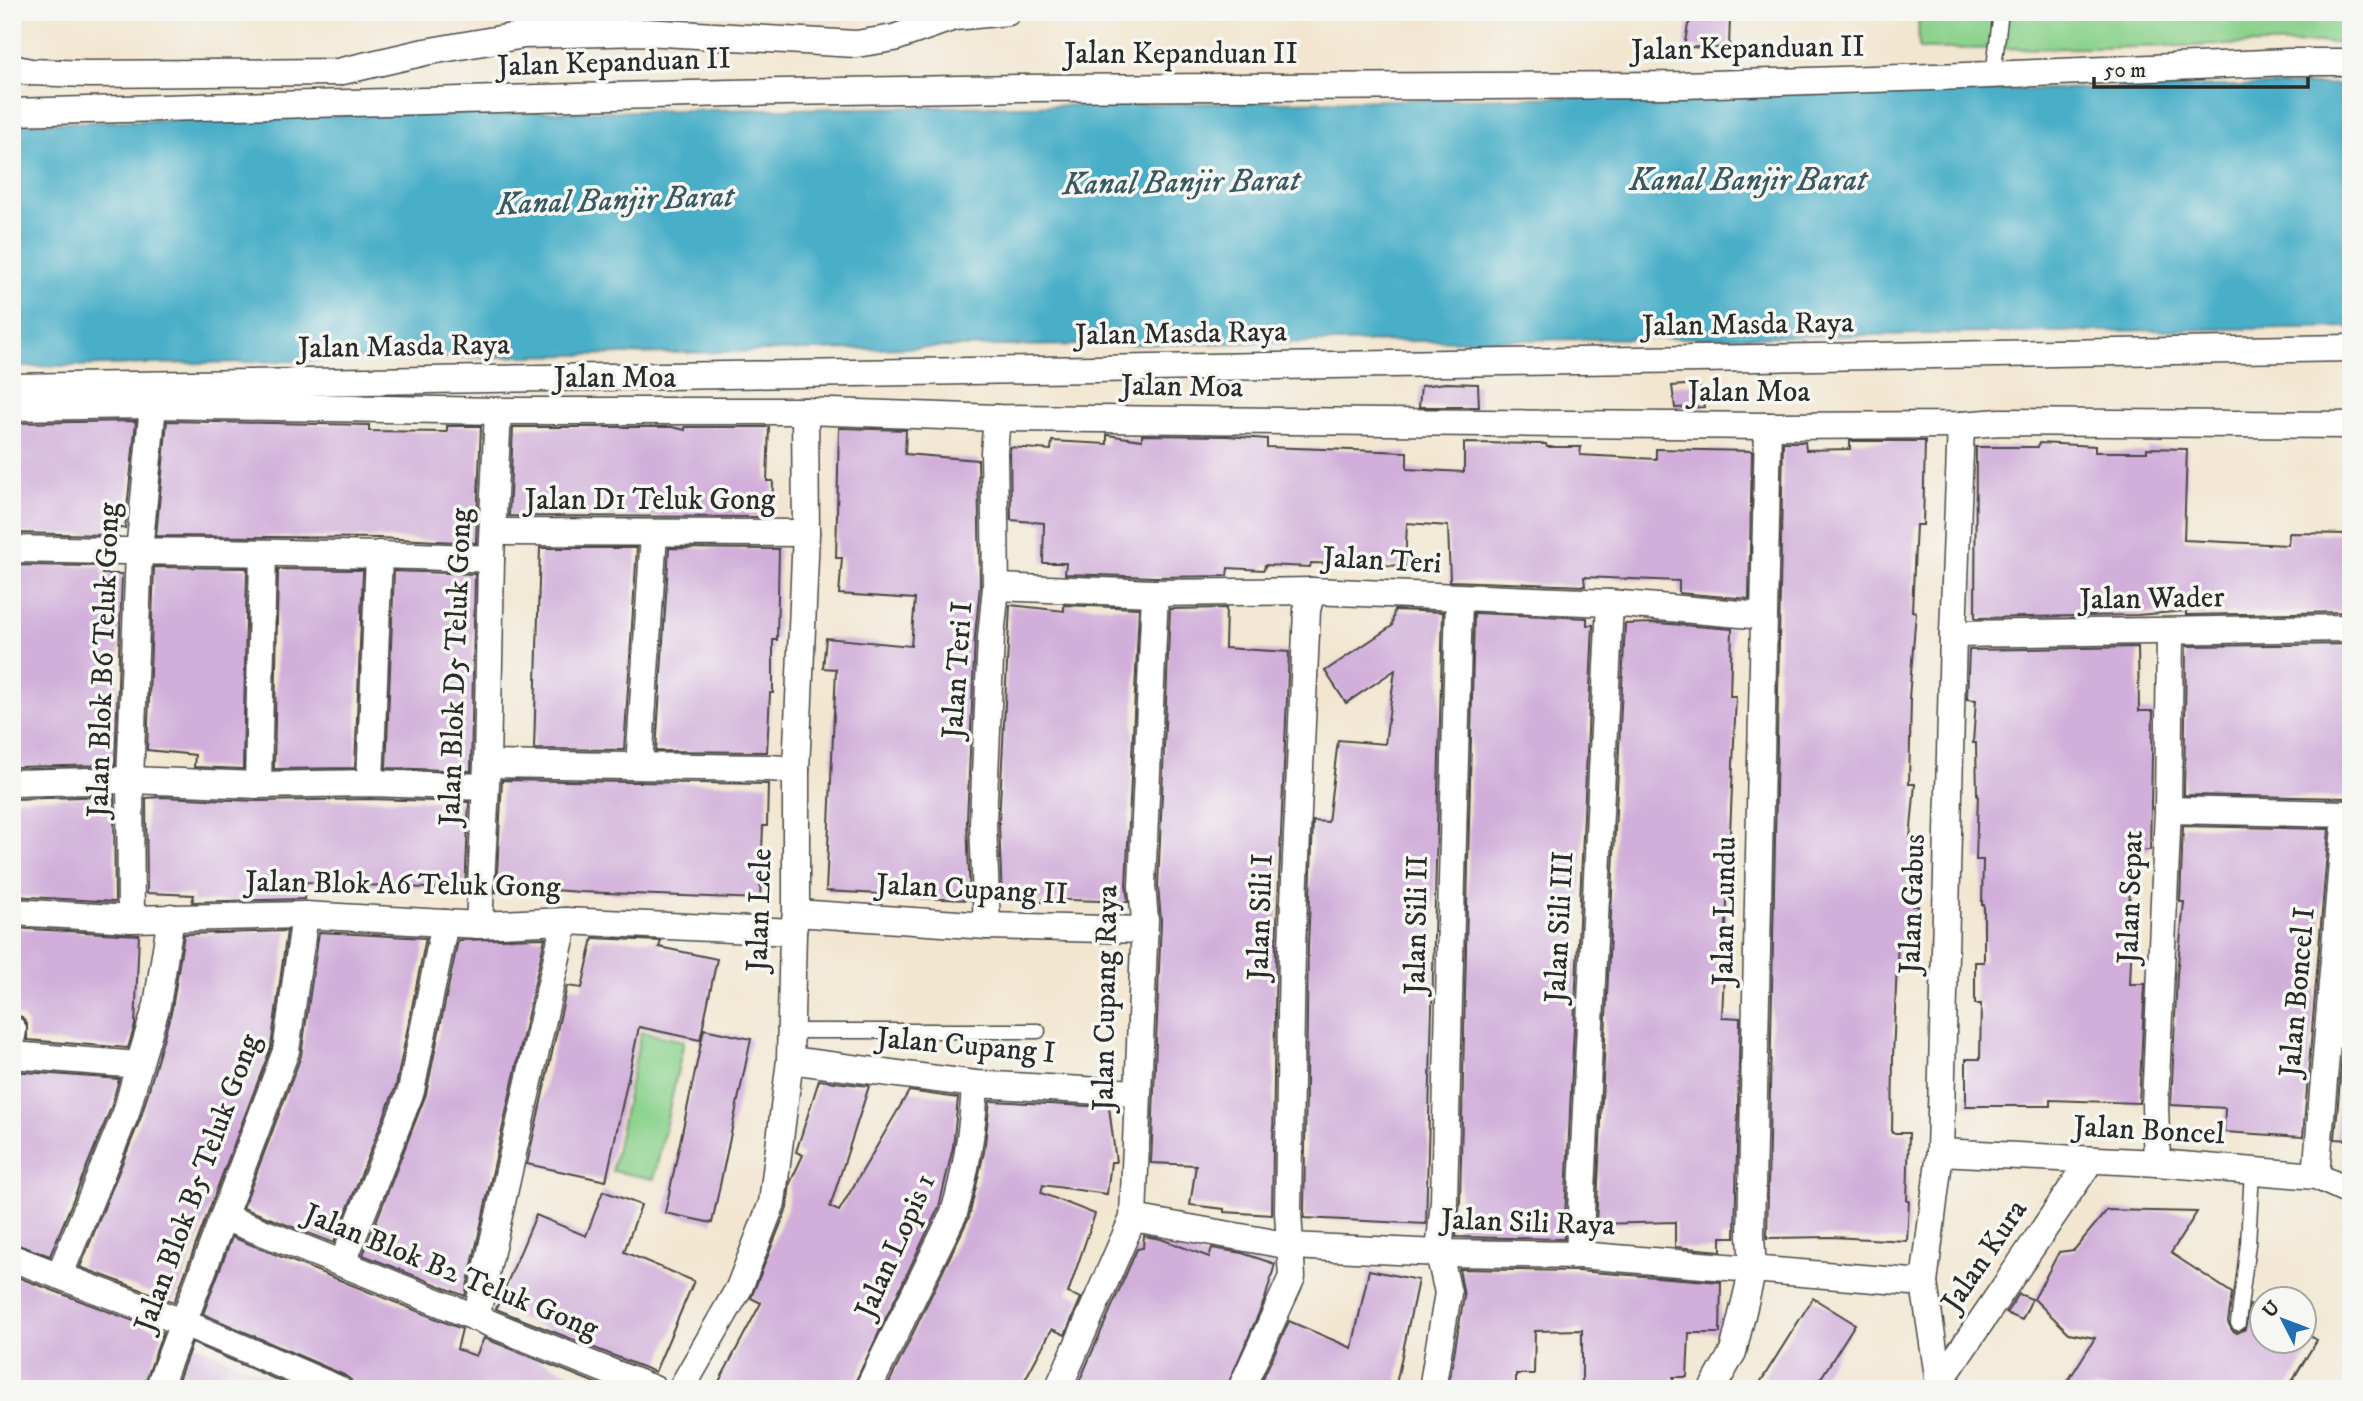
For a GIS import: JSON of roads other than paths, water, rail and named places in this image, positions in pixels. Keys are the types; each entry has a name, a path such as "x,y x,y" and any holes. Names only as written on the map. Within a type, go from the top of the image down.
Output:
{"street":[{"name":"Jalan Kepanduan II","path":"12,68 30,72 89,74 338,72 425,52 524,35 645,32 856,44 894,38 954,17 1008,12"},
{"name":"Jalan Kepanduan II","path":"12,112 758,92 1682,85 2288,62 2351,62"},
{"name":"Jalan Masda Raya","path":"12,387 2351,348"},
{"name":"Jalan Moa","path":"12,407 153,405 498,411 805,411 996,418 1768,426 1961,425 2000,422 2351,425"},
{"name":"Jalan Blok B6 Teluk Gong","path":"131,919 130,780 139,552 153,405"},
{"name":"Jalan Blok D5 Teluk Gong","path":"479,925 498,411"},
{"name":"Jalan Lele","path":"681,1389 739,1288 772,1203 790,1060 796,770 806,533 805,411"},
{"name":"Jalan Teri I","path":"987,926 983,822 996,587 996,418"},
{"name":"Jalan Gabus","path":"1937,1386 1924,1283 1940,1152 1961,425"},
{"name":"Jalan Lundu","path":"1712,1389 1733,1352 1753,1269 1751,1236 1768,426"},
{"name":"Jalan D1 Teluk Gong","path":"493,532 806,533"},
{"path":"639,766 654,533"},
{"path":"12,549 379,554 491,559"},
{"path":"258,785 263,554"},
{"path":"370,783 379,554"},
{"name":"Jalan Teri","path":"996,587 1155,593 1312,591 1610,603 1764,616"},
{"name":"Jalan Sili I","path":"1241,1389 1292,1276 1289,1212 1292,947 1307,610 1312,591"},
{"name":"Jalan Cupang Raya","path":"1058,1389 1133,1218 1144,930 1142,886 1155,593"},
{"name":"Jalan Sili II","path":"1438,1253 1444,1201 1459,598"},
{"name":"Jalan Sili III","path":"1578,1255 1610,603"},
{"name":"Jalan Wader","path":"1953,634 2170,633 2351,628"},
{"name":"Jalan Sepat","path":"2157,1163 2155,1105 2168,810 2170,633"},
{"path":"12,783 130,780 258,785 370,783 639,766 796,770"},
{"path":"2168,810 2348,814"},
{"name":"Jalan Boncel I","path":"2316,1175 2348,814"},
{"name":"Jalan Blok A6 Teluk Gong","path":"12,912 131,919 305,915 479,925 565,921 794,922"},
{"name":"Jalan Blok B5 Teluk Gong","path":"158,1389 286,1051 305,915"},
{"path":"60,1274 125,1113 158,1006 171,917"},
{"path":"476,1318 565,921"},
{"name":"Jalan Cupang II","path":"794,922 1144,930"},
{"path":"343,1262 411,1091 445,923"},
{"path":"13,1040 139,1065"},
{"name":"Jalan Cupang I","path":"790,1060 975,1084 1137,1093"},
{"name":"Jalan Lopis 1","path":"868,1389 954,1213 961,1188 974,1108 975,1084"},
{"name":"Jalan Boncel","path":"1940,1152 2157,1163 2316,1175 2351,1192"},
{"name":"Jalan Kura","path":"1937,1386 2091,1160"},
{"name":"Jalan Blok B2 Teluk Gong","path":"223,1217 343,1262 654,1389"},
{"name":"Jalan Sili Raya","path":"1133,1218 1291,1246 1438,1253 1578,1255 1924,1283"},
{"path":"1432,1389 1448,1293 1438,1253"},
{"path":"12,1258 182,1322 338,1389"}],"lane":[{"path":"1993,75 2001,12"},
{"path":"790,1031 1038,1031"},
{"path":"2238,1323 2248,1244 2252,1170"}],"water":[{"name":"Kanal Banjir Barat","path":"2351,84 2351,327 1001,346 12,367 12,124 392,114"}]}
